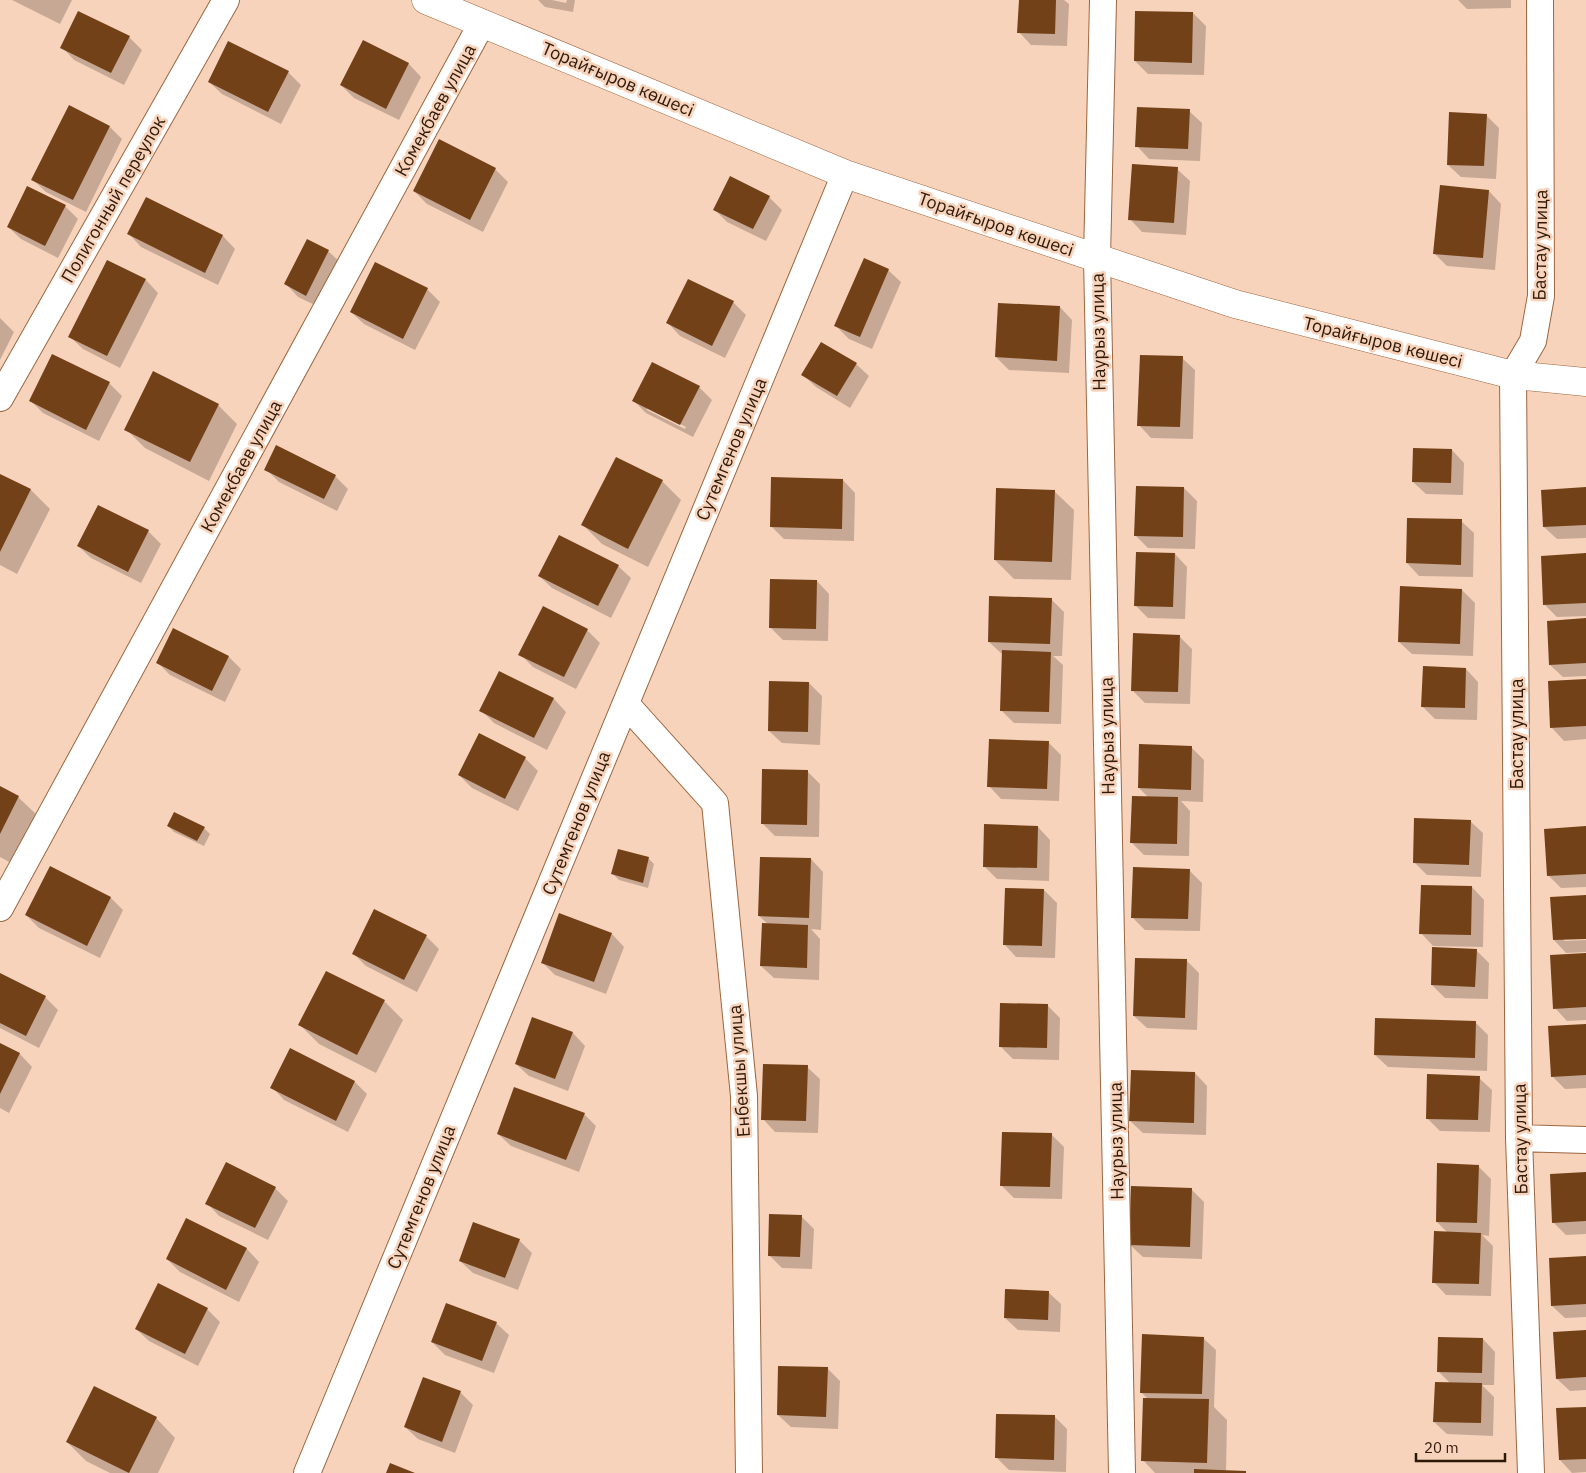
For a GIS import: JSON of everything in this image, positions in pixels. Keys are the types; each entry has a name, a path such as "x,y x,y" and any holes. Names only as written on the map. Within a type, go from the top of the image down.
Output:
{"street":[{"name":"Полигонный переулок","path":"0,398 226,0"},
{"name":"Торайғыров көшесі","path":"426,0 846,174 1235,304 1514,375 1586,382"},
{"name":"Наурыз улица","path":"1103,0 1097,258 1122,1473"},
{"name":"Бастау улица","path":"1531,1473 1519,1138 1514,375 1533,341 1541,296 1540,0"},
{"name":"Комекбаев улица","path":"0,908 482,23"},
{"name":"Сутемгенов улица","path":"307,1473 846,174"},
{"name":"Енбекшы улица","path":"626,704 715,803 744,1096 749,1473"},
{"path":"1519,1138 1586,1140"}],"building":[{"path":"1019,0 1056,0 1055,34 1017,33"},
{"path":"78,11 130,36 111,73 60,48"},
{"path":"1135,11 1193,12 1192,63 1134,61"},
{"path":"363,40 409,63 386,109 340,85"},
{"path":"228,41 289,71 268,112 208,82"},
{"path":"69,105 110,126 73,200 31,180"},
{"path":"1137,107 1190,109 1188,149 1135,147"},
{"path":"1449,112 1487,114 1484,166 1447,165"},
{"path":"439,139 496,168 470,220 413,191"},
{"path":"1132,164 1178,167 1174,223 1128,220"},
{"path":"730,176 770,196 753,229 713,210"},
{"path":"1440,185 1489,190 1483,258 1433,254"},
{"path":"27,186 66,205 45,246 7,227"},
{"path":"146,197 223,235 205,273 127,234"},
{"path":"307,239 329,250 306,296 284,284"},
{"path":"864,258 889,269 860,337 834,326"},
{"path":"107,260 146,279 107,356 68,337"},
{"path":"375,262 428,288 403,339 350,312"},
{"path":"688,279 734,301 712,346 666,323"},
{"path":"998,303 1060,306 1057,361 995,357"},
{"path":"821,342 857,363 837,396 801,375"},
{"path":"52,354 110,382 86,430 29,401"},
{"path":"1140,355 1183,356 1180,427 1137,426"},
{"path":"652,362 700,386 680,425 632,401"},
{"path":"153,371 219,404 190,462 124,430"},
{"path":"276,445 336,475 324,499 264,470"},
{"path":"1413,448 1452,449 1451,483 1412,482"},
{"path":"616,457 663,480 628,549 581,525"},
{"path":"0,474 31,489 0,552"},
{"path":"771,477 843,479 842,529 770,527"},
{"path":"1136,486 1184,487 1183,537 1134,536"},
{"path":"1586,487 1586,525 1543,527 1541,490"},
{"path":"996,488 1055,490 1052,562 994,560"},
{"path":"98,505 149,530 128,572 77,546"},
{"path":"1407,518 1462,519 1461,565 1406,563"},
{"path":"559,535 619,565 598,606 538,576"},
{"path":"1136,552 1175,553 1173,607 1134,606"},
{"path":"1586,553 1586,603 1543,605 1541,556"},
{"path":"770,579 817,580 816,629 769,628"},
{"path":"1400,586 1462,589 1460,644 1398,642"},
{"path":"989,596 1052,598 1050,644 988,642"},
{"path":"543,606 588,629 564,677 518,655"},
{"path":"1586,618 1586,663 1549,665 1547,621"},
{"path":"173,628 229,656 212,691 156,663"},
{"path":"1133,633 1180,635 1178,692 1131,691"},
{"path":"1002,650 1051,652 1049,712 1000,711"},
{"path":"1423,666 1466,668 1465,708 1421,707"},
{"path":"499,671 554,698 534,738 479,711"},
{"path":"1586,679 1586,726 1550,728 1548,681"},
{"path":"769,681 809,682 808,732 768,731"},
{"path":"479,733 526,757 505,799 458,775"},
{"path":"989,739 1049,741 1047,789 987,787"},
{"path":"1139,744 1192,746 1191,790 1138,788"},
{"path":"762,769 808,770 807,825 761,824"},
{"path":"0,786 19,796 0,834"},
{"path":"1132,796 1178,797 1177,844 1130,843"},
{"path":"174,812 205,827 197,841 167,826"},
{"path":"1414,818 1471,820 1469,865 1413,863"},
{"path":"984,824 1038,826 1037,868 983,867"},
{"path":"1586,826 1586,874 1547,876 1544,829"},
{"path":"618,849 649,857 643,883 611,874"},
{"path":"760,857 811,858 809,918 758,916"},
{"path":"50,866 111,897 87,946 25,915"},
{"path":"1133,867 1190,869 1188,919 1131,918"},
{"path":"1421,885 1472,886 1471,935 1419,934"},
{"path":"1005,888 1044,889 1042,946 1003,945"},
{"path":"1586,895 1586,939 1553,940 1550,897"},
{"path":"374,909 427,935 404,980 352,954"},
{"path":"559,913 612,933 594,982 541,963"},
{"path":"762,923 808,925 807,968 760,966"},
{"path":"1432,947 1477,949 1475,987 1431,985"},
{"path":"1586,953 1586,1007 1553,1009 1550,955"},
{"path":"1135,958 1187,959 1185,1018 1133,1016"},
{"path":"326,971 385,1000 357,1055 298,1025"},
{"path":"0,973 46,996 26,1036 0,1023"},
{"path":"1000,1003 1048,1004 1047,1048 999,1047"},
{"path":"532,1017 573,1032 555,1079 515,1064"},
{"path":"1375,1018 1476,1021 1475,1058 1374,1055"},
{"path":"1586,1024 1586,1075 1551,1077 1548,1026"},
{"path":"0,1043 20,1053 0,1094"},
{"path":"290,1048 355,1081 336,1121 270,1088"},
{"path":"763,1064 808,1065 806,1121 761,1120"},
{"path":"1131,1070 1195,1072 1194,1123 1129,1121"},
{"path":"1427,1074 1480,1076 1478,1120 1426,1119"},
{"path":"514,1087 585,1113 566,1160 497,1134"},
{"path":"1002,1132 1052,1133 1050,1187 1000,1186"},
{"path":"226,1162 276,1187 255,1228 205,1204"},
{"path":"1437,1163 1479,1165 1477,1223 1436,1222"},
{"path":"1586,1172 1586,1221 1552,1223 1550,1174"},
{"path":"1131,1186 1192,1188 1190,1247 1129,1245"},
{"path":"769,1214 802,1215 800,1257 768,1256"},
{"path":"186,1218 247,1248 226,1290 166,1259"},
{"path":"473,1222 520,1239 505,1278 459,1261"},
{"path":"1434,1231 1481,1233 1479,1284 1432,1283"},
{"path":"1586,1256 1586,1304 1551,1306 1549,1258"},
{"path":"158,1283 208,1308 185,1354 135,1329"},
{"path":"1005,1289 1049,1291 1048,1320 1004,1318"},
{"path":"446,1303 497,1322 482,1361 431,1342"},
{"path":"1586,1330 1586,1377 1556,1379 1553,1332"},
{"path":"1142,1334 1204,1337 1202,1394 1140,1393"},
{"path":"1438,1337 1483,1338 1482,1373 1437,1372"},
{"path":"778,1366 828,1367 826,1417 777,1415"},
{"path":"423,1377 461,1391 442,1442 404,1427"},
{"path":"1435,1382 1482,1383 1481,1423 1433,1422"},
{"path":"94,1386 157,1417 129,1473 66,1442"},
{"path":"1143,1398 1209,1399 1207,1463 1141,1461"},
{"path":"1586,1407 1586,1459 1559,1460 1556,1408"},
{"path":"996,1414 1055,1415 1054,1460 995,1458"},
{"path":"390,1463 415,1473 386,1473"},
{"path":"1194,1469 1246,1471 1246,1473 1194,1473"}]}
